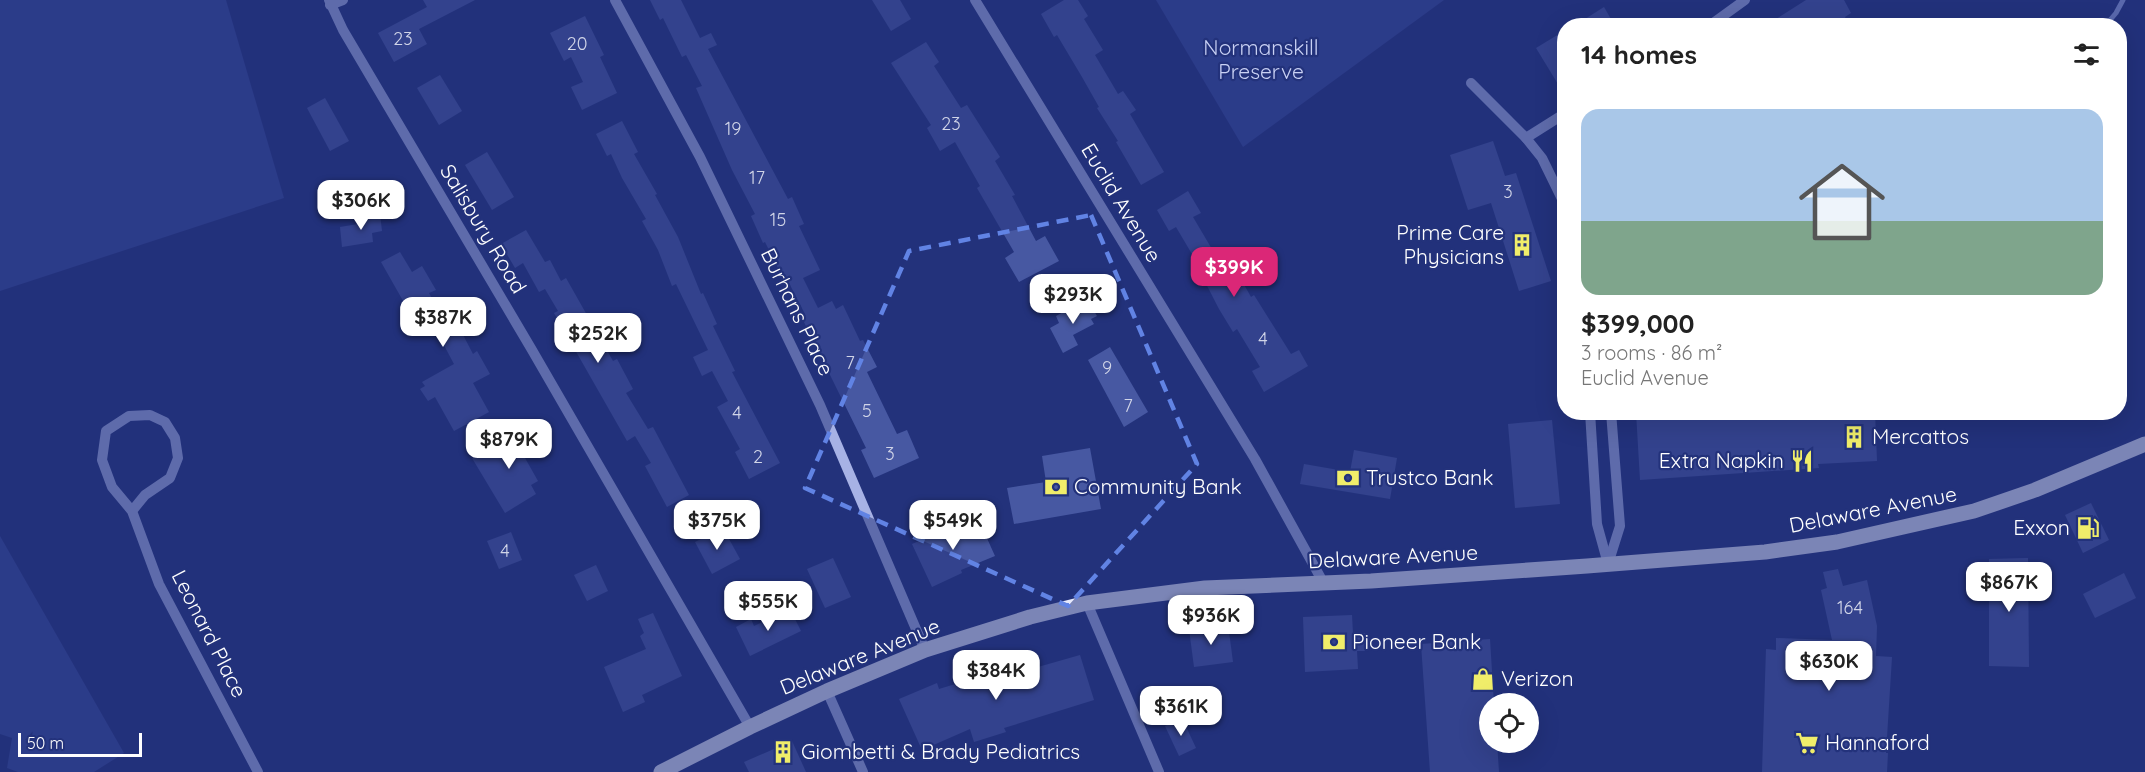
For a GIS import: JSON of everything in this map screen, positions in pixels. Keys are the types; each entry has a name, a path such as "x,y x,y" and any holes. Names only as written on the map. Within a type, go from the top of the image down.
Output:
{"main road":[{"name":"Delaware Avenue","path":"661,772 827,691 925,650 1030,617 1087,603 1205,588 1371,581 1608,564 1765,552 1837,542 1976,511 2035,490 2145,444"}],"street":[{"path":"330,3 343,0"},
{"name":"Burhans Place","path":"615,0 700,157 815,394 925,650"},
{"name":"Euclid Avenue","path":"975,0 1255,459 1323,582"},
{"path":"1720,18 1745,0"},
{"name":"Salisbury Road","path":"330,3 349,40 750,727"},
{"path":"1471,83 1526,138 1542,158 1557,189"},
{"path":"1526,138 1557,118"},
{"name":"Leonard Place","path":"132,511 145,495 170,478 178,458 175,438 165,422 150,415 129,416 106,431 102,460 112,487 132,511 159,584 258,772"},
{"path":"1590,420 1597,524 1608,564"},
{"path":"1608,564 1620,526 1612,420"},
{"path":"1087,603 1159,772"},
{"path":"827,691 863,772"}],"highlighted area":[{"path":"1091,215 1197,464 1068,606 805,488 909,251"}],"green space":[{"path":"0,0 226,0 284,198 0,291"},
{"name":"Normanskill Preserve","path":"1156,0 1444,0 1243,147"},
{"path":"0,536 124,753 94,772 18,772 7,768 12,738 0,734"}],"building":[{"path":"423,0 475,0 419,29 427,44 394,62 378,33 427,7"},
{"path":"650,0 681,0 700,38 711,33 717,45 708,49 788,199 792,197 804,224 799,226 820,270 803,278 818,308 832,301 836,309 843,305 860,341 863,340 877,367 867,372 897,434 907,430 919,458 874,478 861,450 866,448 801,316 805,314 788,281 785,282 765,242 763,243 751,216 755,214 732,170 696,88 702,86 686,55 682,57 663,18 660,20"},
{"path":"872,0 900,0 911,19 891,31"},
{"path":"1064,0 1078,0 1088,16 1084,19 1103,50 1095,55 1118,94 1123,91 1136,110 1130,114 1164,172 1141,185 1082,77 1057,35 1054,37 1041,14"},
{"path":"1806,0 1844,0 1851,13 1846,18 1778,18"},
{"path":"1604,7 1610,18 1587,18"},
{"path":"585,16 604,55 600,57 617,93 582,110 571,87 583,82 571,57 564,61 550,33"},
{"path":"1557,35 1557,82 1536,48"},
{"path":"926,42 939,62 934,66 961,108 967,105 1000,157 995,161 1015,195 1012,196 1036,241 1045,236 1059,261 1019,282 1005,258 1014,252 977,188 980,186 955,142 940,151 927,128 931,125 891,63"},
{"path":"440,75 462,111 439,125 417,88"},
{"path":"325,98 349,141 330,151 307,108"},
{"path":"622,121 638,152 634,154 678,237 701,294 703,293 717,324 713,326 735,371 732,372 780,463 749,479 735,452 740,449 717,407 728,401 712,371 702,376 693,357 708,350 676,284 672,286 658,250 642,221 646,219 611,154 607,156 596,134"},
{"name":"Prime Care Physicians","path":"1493,141 1505,176 1516,173 1551,281 1519,291 1491,203 1468,210 1450,155"},
{"path":"487,152 514,197 492,210 465,165"},
{"path":"1188,191 1201,213 1193,217 1219,261 1228,256 1251,297 1254,295 1291,354 1299,350 1308,366 1264,392 1252,371 1260,367 1237,329 1233,332 1219,309 1200,272 1202,271 1176,227 1169,231 1157,210"},
{"path":"380,214 382,231 372,233 373,242 342,247 340,227 364,223 363,217"},
{"path":"526,230 545,262 550,260 561,281 566,278 613,361 617,359 633,389 626,393 648,429 653,427 689,495 667,507 645,466 651,463 635,436 627,441 554,313 558,311 545,289 539,292 523,263 515,268 501,244"},
{"path":"400,252 412,272 422,266 436,290 429,293 441,315 450,310 473,354 477,351 490,374 473,383 489,412 454,431 435,397 428,401 420,389 425,386 422,382 454,364 431,321 424,325 412,303 406,306 381,262"},
{"path":"1087,299 1097,316 1091,319 1094,324 1073,335 1078,345 1063,353 1050,328 1059,323 1056,316"},
{"path":"1110,347 1148,412 1124,427 1088,360"},
{"path":"1552,420 1560,504 1515,508 1508,424"},
{"path":"1636,420 1875,420 1877,461 1818,464 1819,468 1640,480"},
{"path":"522,429 535,453 525,458 538,481 531,485 536,494 505,513 472,458"},
{"name":"Community Bank","path":"1090,448 1101,509 1014,524 1007,488 1046,482 1042,456"},
{"name":"Trustco Bank","path":"1354,450 1397,458 1390,499 1300,484 1304,464 1350,472"},
{"path":"2091,503 2109,540 2083,553 2065,515"},
{"path":"977,516 995,556 961,570 962,573 932,587 912,544"},
{"path":"723,528 740,559 712,574 695,542"},
{"path":"511,532 522,560 499,569 487,541"},
{"path":"833,558 851,597 825,608 807,569"},
{"path":"2028,558 2029,667 1989,666 1989,559"},
{"path":"596,565 608,591 587,601 574,575"},
{"path":"1838,569 1843,586 1867,580 1877,626 1876,656 1892,657 1886,753 1888,753 1887,772 1762,772 1766,649 1776,650 1776,638 1832,640 1821,590 1827,588 1823,572"},
{"path":"2124,573 2136,598 2095,618 2083,594"},
{"path":"790,609 801,631 750,656 736,627 751,619 754,626"},
{"path":"653,613 682,676 642,695 645,702 623,712 604,667 646,649 640,636 644,633 638,619"},
{"name":"Pioneer Bank","path":"1352,615 1353,634 1365,633 1365,651 1357,651 1358,669 1305,672 1303,617"},
{"path":"1228,624 1233,662 1194,667 1189,629"},
{"path":"1490,639 1493,693 1479,693 1479,753 1498,753 1499,772 1430,772 1421,644"},
{"path":"1080,655 1094,700 1004,728 1006,732 974,742 970,729 922,750 899,699 937,683 939,689 988,674 989,677 1036,663 1038,667"},
{"path":"1182,718 1196,748 1179,756 1165,726"},
{"name":"Giombetti & Brady Pediatrics","path":"792,741 806,772 749,772 744,762"}],"waterway":[{"path":"2112,18 2123,0"}],"place":[{"name":"Prime Care Physicians","path":"1522,245"},
{"name":"Mercattos","path":"1854,437"},
{"name":"Extra Napkin","path":"1802,461"},
{"name":"Trustco Bank","path":"1348,478"},
{"name":"Community Bank","path":"1056,487"},
{"name":"Exxon","path":"2088,528"},
{"name":"Pioneer Bank","path":"1334,642"},
{"name":"Verizon","path":"1483,679"},
{"name":"Hannaford","path":"1807,743"},
{"name":"Giombetti & Brady Pediatrics","path":"783,752"}]}
